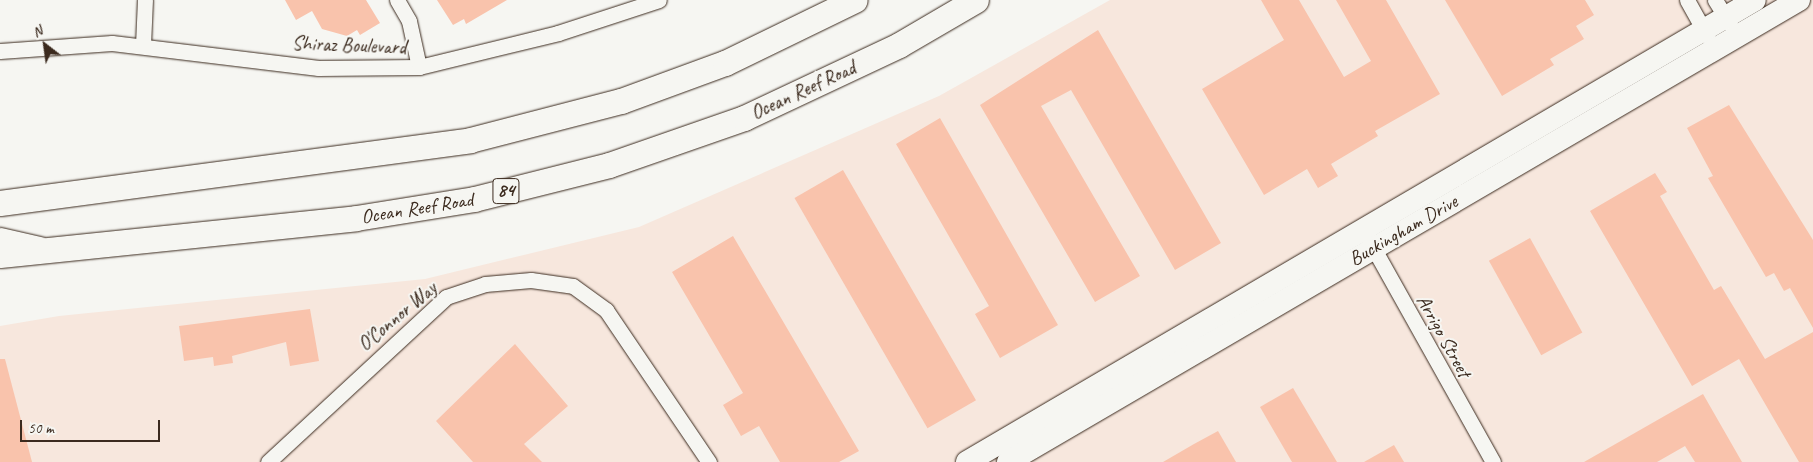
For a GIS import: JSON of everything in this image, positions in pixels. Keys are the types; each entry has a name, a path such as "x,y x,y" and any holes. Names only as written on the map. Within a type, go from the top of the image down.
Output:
{"main road":[{"path":"0,203 470,140 621,101 725,63 855,0"},
{"name":"Ocean Reef Road","path":"0,254 356,218 474,200 609,165 744,118 899,45 976,0"}],"street":[{"path":"143,45 145,0"},
{"path":"397,0 409,21 420,67"},
{"name":"Shiraz Boulevard","path":"0,51 143,45 318,68 420,67 558,33 628,5 659,0"},
{"path":"1686,0 1715,48"},
{"name":"Buckingham Drive","path":"1008,462 1715,48 1726,18 1755,0"},
{"name":"Buckingham Drive","path":"966,462 1702,28 1726,18 1799,0"},
{"name":"Arrigo Street","path":"1362,228 1493,462"},
{"path":"0,239 48,250"},
{"name":"O'Connor Way","path":"268,462 446,297 485,284 531,280 573,286 606,310 709,462"}],"shaded area":[{"path":"1110,0 1813,0 1813,462 0,462 0,326 59,316 425,279 639,227 939,96"}],"building":[{"path":"285,0 366,0 380,23 360,35 357,30 347,36 322,29 312,11 296,20"},
{"path":"437,0 507,0 466,24 464,19 453,25"},
{"path":"1261,0 1299,0 1344,77 1371,61 1336,0 1386,0 1440,94 1375,131 1378,136 1331,164 1338,176 1318,188 1307,169 1264,195 1202,89 1284,40"},
{"path":"1445,0 1585,0 1594,15 1576,26 1584,39 1550,59 1554,65 1502,96"},
{"path":"1098,30 1221,243 1175,270 1071,90 1041,106 1140,276 1095,302 980,105"},
{"path":"1729,105 1813,240 1813,328 1790,288 1784,291 1774,273 1766,277 1708,178 1713,176 1687,128"},
{"path":"940,118 1058,325 1000,358 975,314 989,306 896,144"},
{"path":"843,170 976,400 928,428 795,198"},
{"path":"1655,173 1667,192 1660,196 1714,290 1721,286 1765,359 1813,332 1813,462 1799,462 1739,359 1692,386 1590,211"},
{"path":"733,236 859,451 839,462 780,462 759,426 741,436 723,405 743,393 672,272"},
{"path":"1530,238 1582,332 1541,355 1489,261"},
{"path":"310,309 319,361 290,366 286,342 232,356 233,363 214,366 213,357 184,361 179,326"},
{"path":"515,344 568,406 524,444 542,462 473,462 436,421"},
{"path":"0,359 5,359 32,462 0,462"},
{"path":"1293,388 1337,462 1292,462 1260,407"},
{"path":"1703,394 1742,462 1695,462 1685,446 1657,462 1584,462"},
{"path":"1218,431 1236,462 1163,462 1194,444"},
{"path":"1394,445 1404,462 1364,462"}]}
